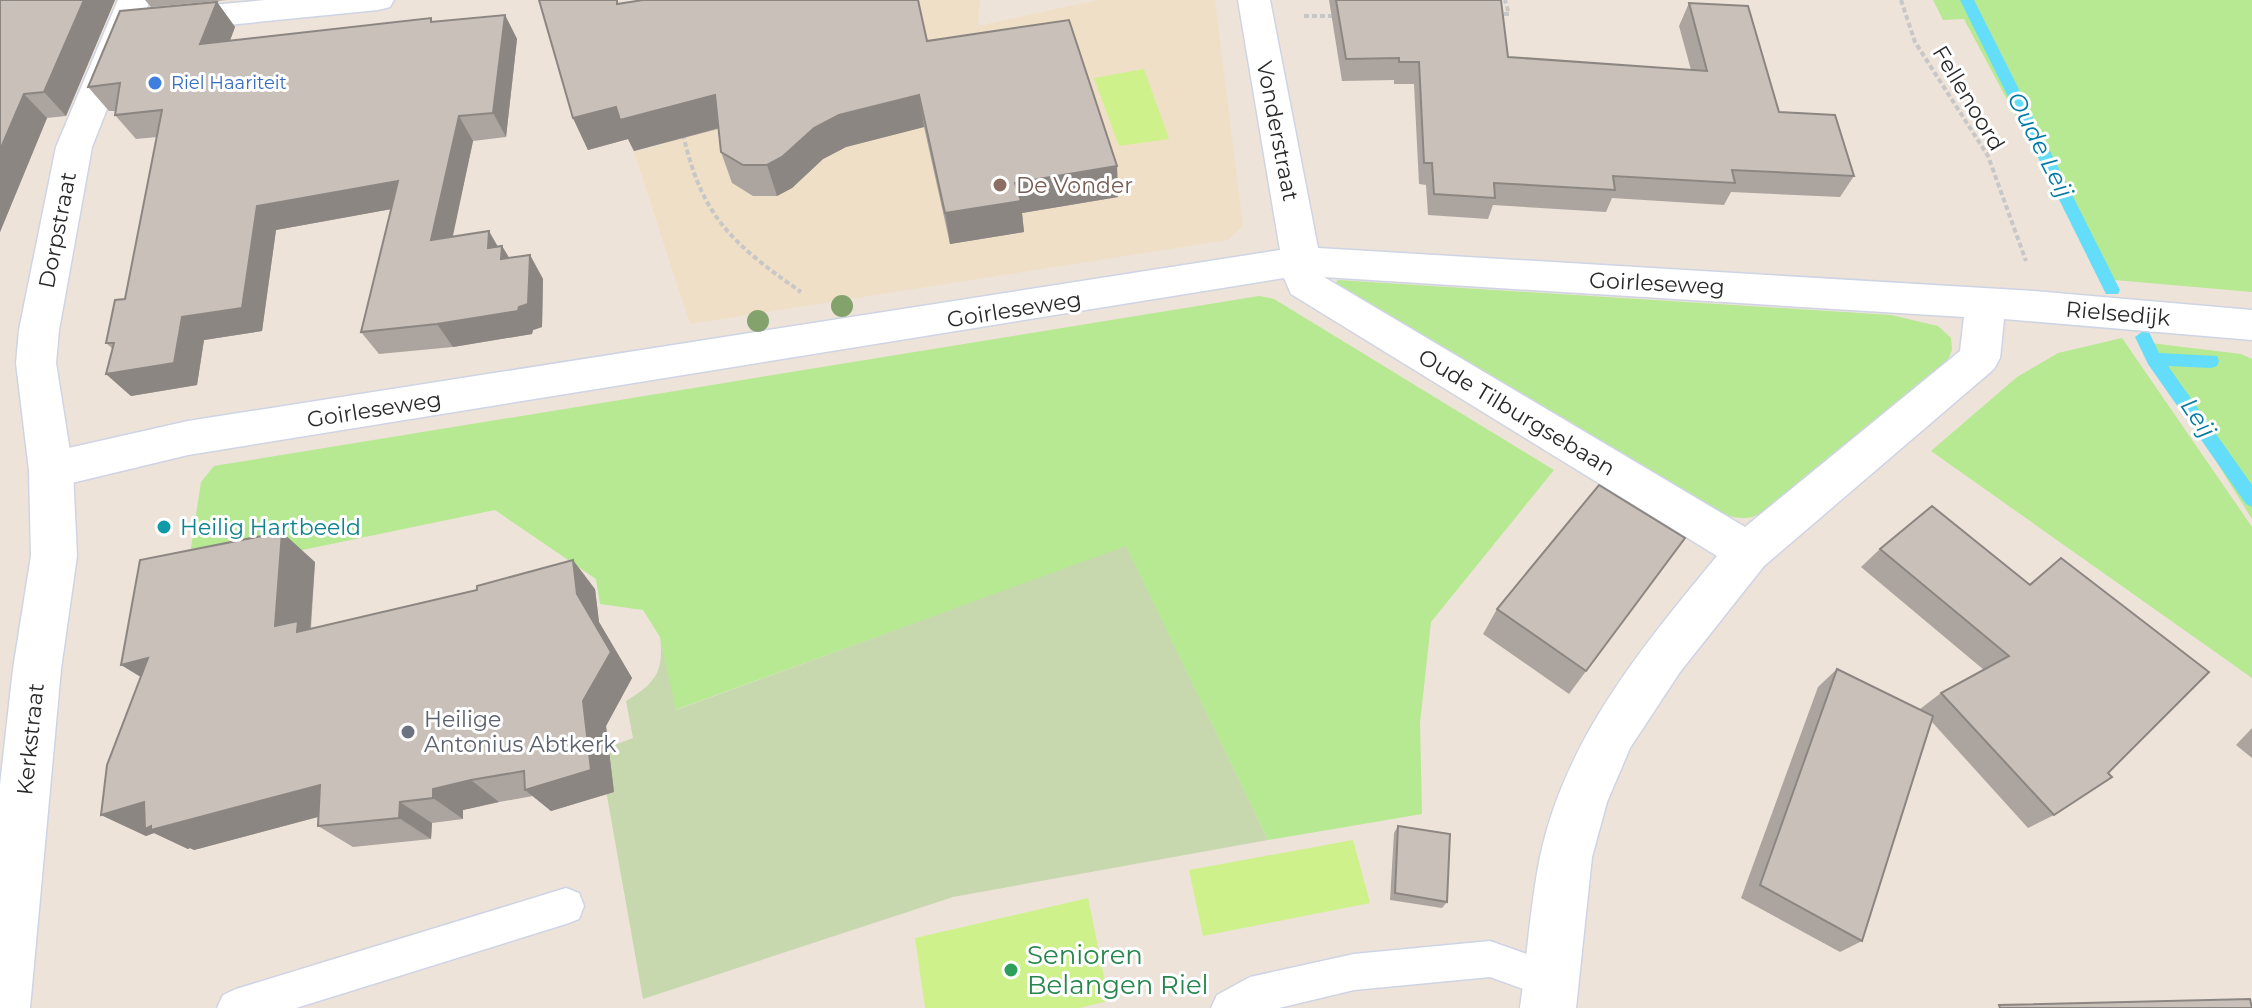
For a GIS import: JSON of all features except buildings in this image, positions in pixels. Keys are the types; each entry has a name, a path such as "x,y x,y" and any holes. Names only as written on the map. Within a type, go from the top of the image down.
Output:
{"street":[{"path":"130,12 378,0"},
{"name":"Vonderstraat","path":"1256,8 1302,261"},
{"name":"Dorpstraat","path":"51,470 36,363 43,304 74,147 130,12"},
{"name":"Goirleseweg","path":"51,470 188,438 811,342 1302,261 1985,303"},
{"name":"Oude Tilburgsebaan","path":"1302,261 1305,284 1748,552"},
{"path":"1549,994 1566,857 1582,802 1612,733 1663,657 1748,552 1980,358 1985,303"},
{"name":"Rielsedijk","path":"1985,303 2252,325"},
{"name":"Kerkstraat","path":"2,1008 37,669 54,556 51,470"}],"lane":[{"path":"236,1008 566,906"},
{"path":"1230,1008 1250,996 1354,972 1490,959 1549,994"}],"path":[{"path":"1493,14 1509,14 1505,0"},
{"name":"Fellenoord","path":"1901,0 1917,43 1987,155 2026,261 2034,306"},
{"path":"1256,8 1351,16"},
{"path":"681,121 697,188 717,222 740,248 805,295 811,342"}],"shaded area":[{"path":"656,0 980,0 978,26 1098,0 1215,0 1243,226 1228,240 690,324 634,152 664,144 655,102"}],"green space":[{"path":"1933,0 2252,0 2252,292 2103,279 1964,19 1943,20"},
{"path":"1144,69 1169,139 1119,146 1094,78"},
{"path":"1338,280 1891,315 1938,326 1951,338 1952,350 1947,362 1763,512 1740,518 1725,515 1334,285"},
{"path":"1259,296 1274,299 1554,470 1431,622 1420,723 1422,814 1268,840 1126,547 675,710 660,637 643,610 600,604 596,579 495,510 187,574 201,482 214,466"},
{"path":"2122,338 2252,527 2252,678 1931,451 2017,377 2058,353"},
{"path":"2142,342 2241,354 2252,359 2252,519"},
{"path":"1126,546 1268,840 953,897 643,999 599,751 633,738 626,701 645,688 656,675 661,659 660,637 676,710"},
{"path":"1353,840 1370,903 1203,936 1189,870"},
{"name":"Senioren Belangen Riel","path":"1088,898 1109,1001 1079,1008 925,1008 915,938"}],"waterway":[{"name":"Oude Leij","path":"1967,0 2112,290"},
{"name":"Leij","path":"2143,337 2154,359"},
{"path":"2154,359 2211,361"},
{"name":"Leij","path":"2154,359 2252,499"}],"place":[{"name":"Riel Haariteit","path":"155,83"},
{"name":"De Vonder","path":"1000,185"},
{"name":"Heilig Hartbeeld","path":"164,527"},
{"name":"Heilige Antonius Abtkerk","path":"408,732"},
{"name":"Senioren Belangen Riel","path":"1011,970"}]}
